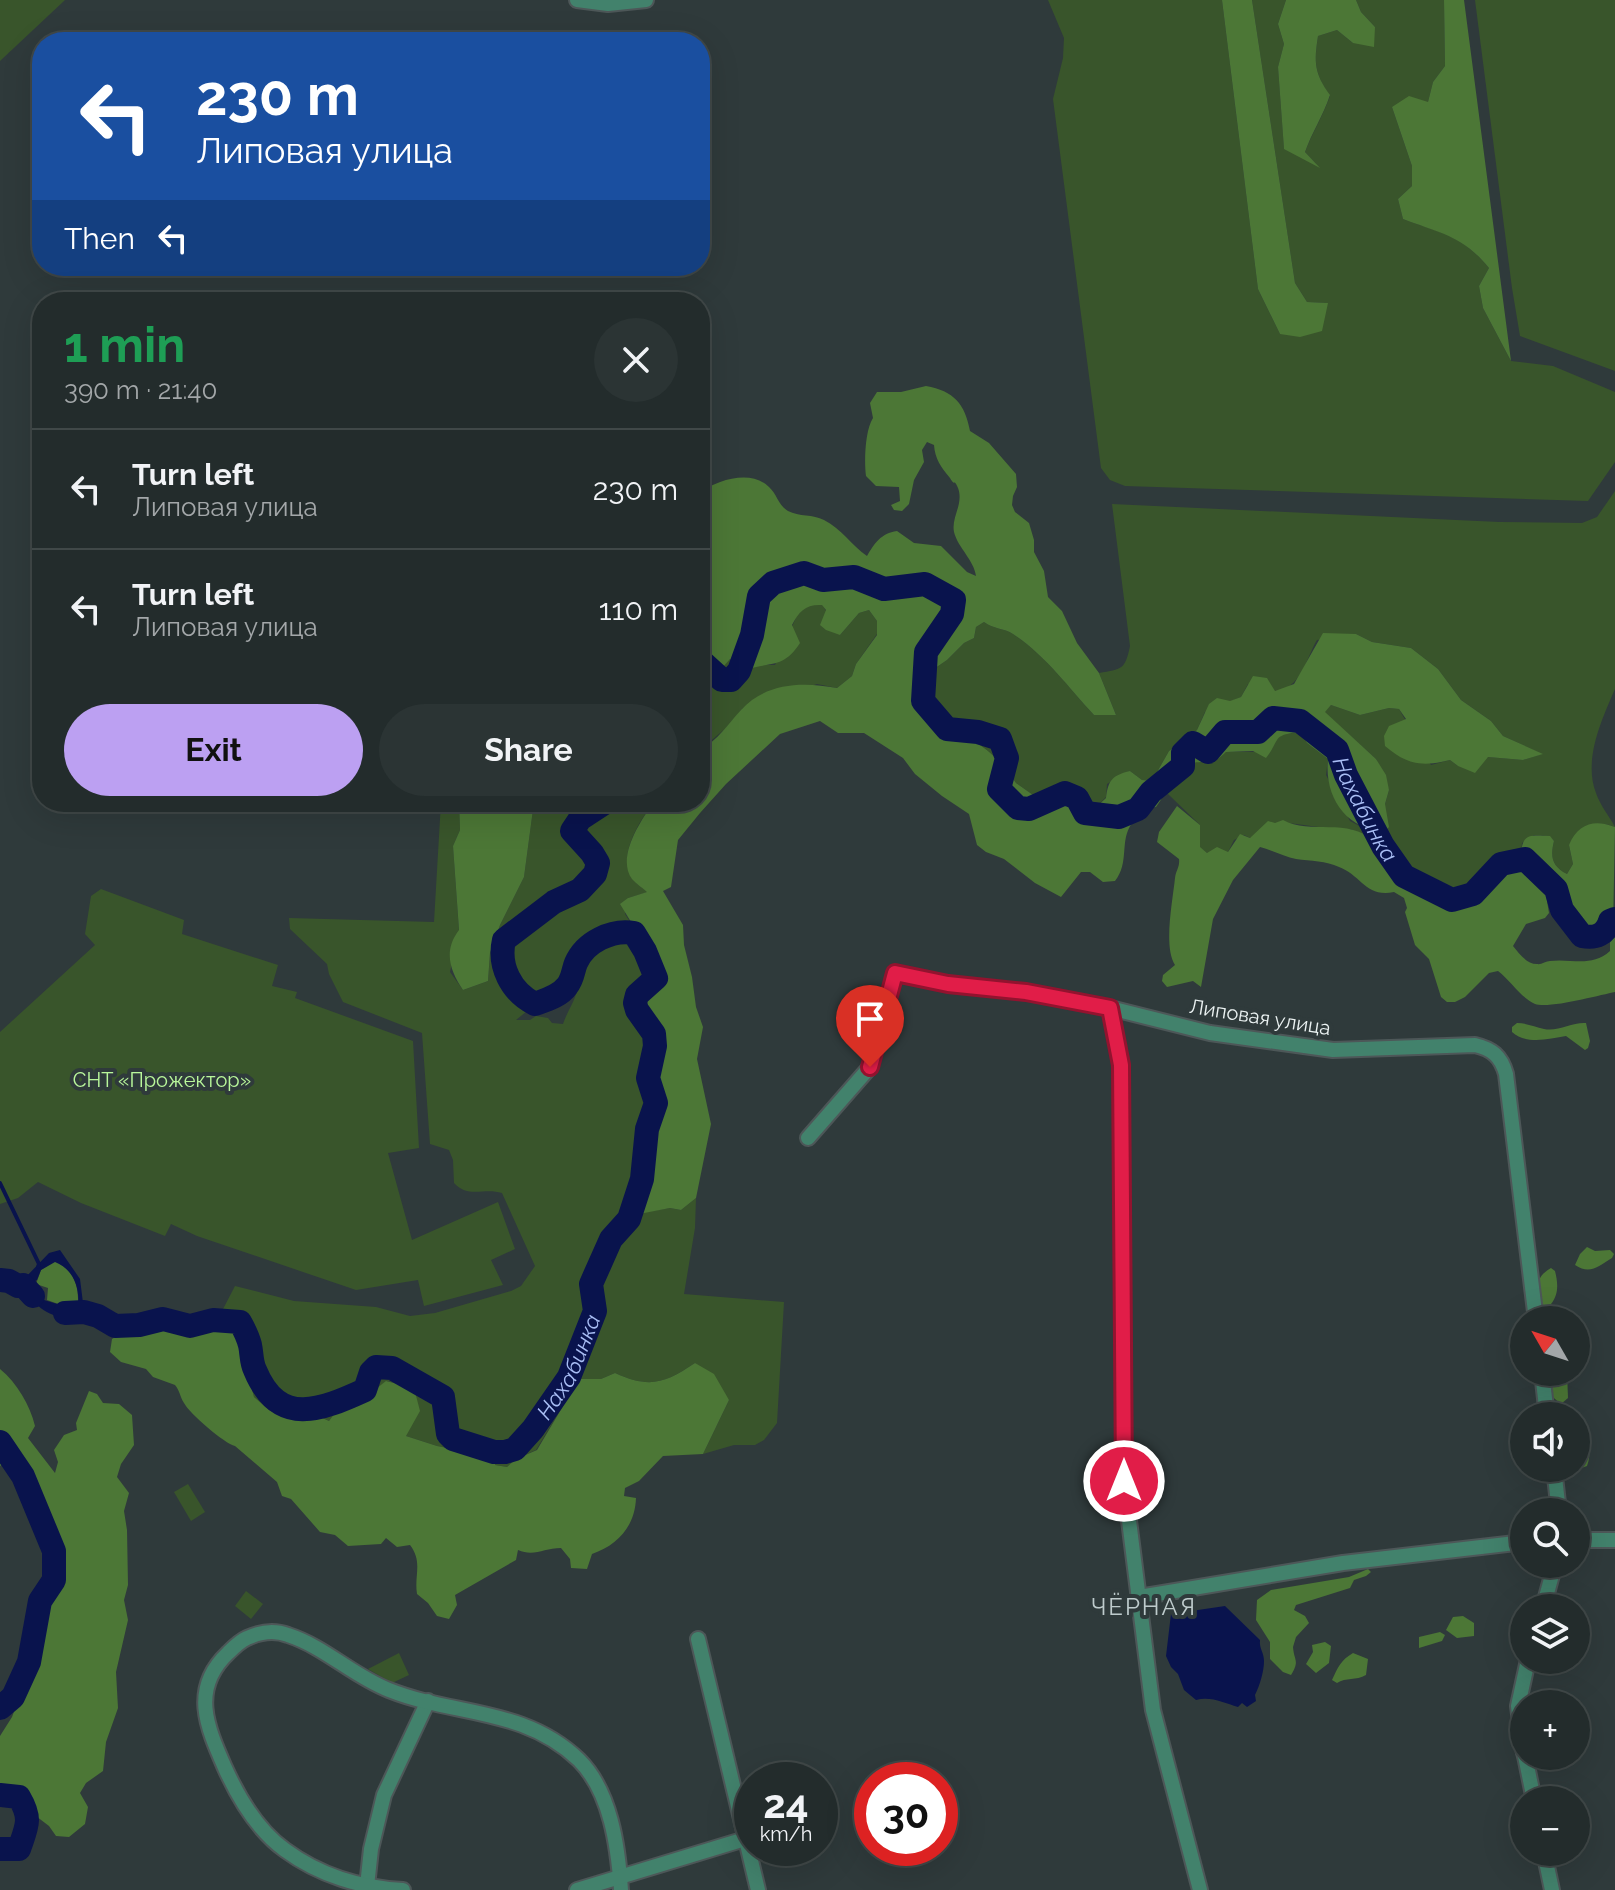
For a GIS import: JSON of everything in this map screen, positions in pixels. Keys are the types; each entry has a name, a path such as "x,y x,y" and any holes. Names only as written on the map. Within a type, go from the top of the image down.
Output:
{"street":[{"path":"577,0 608,4 646,0"},
{"name":"Липовая улица","path":"808,1138 870,1067 895,973 948,984 1026,992 1110,1008 1210,1033 1333,1050 1475,1045 1494,1052 1506,1074 1534,1306"},
{"path":"1110,1008 1121,1065 1124,1481 1153,1710 1200,1890"},
{"path":"1590,1540 1615,1540"},
{"path":"1139,1597 1343,1563 1510,1544"},
{"path":"403,1890 367,1886 311,1867 283,1849 246,1808 208,1731 204,1704 207,1683 217,1663 239,1643 267,1632 287,1634 389,1690 516,1721 559,1745 580,1761 597,1784 605,1806 620,1884"},
{"path":"698,1639 734,1792"},
{"path":"367,1886 371,1849 384,1795 428,1701"},
{"path":"577,1890 620,1884 734,1843"},
{"path":"752,1866 758,1890"},
{"path":"1547,1866 1552,1890"}],"green space":[{"path":"0,0 65,0 0,61"},
{"path":"1048,0 1222,0 1258,289 1280,334 1327,303 1307,302 1295,283 1252,0 1286,0 1278,24 1284,44 1278,67 1284,148 1317,165 1305,152 1330,96 1316,67 1318,36 1337,30 1353,43 1375,27 1361,12 1356,0 1444,0 1445,66 1433,82 1428,102 1392,107 1412,166 1412,186 1398,199 1403,219 1460,242 1489,268 1479,286 1483,308 1511,361 1553,366 1615,392 1615,462 1588,501 1125,486 1110,480 1101,468 1053,99 1063,58 1064,38"},
{"path":"1222,0 1252,0 1295,283 1307,302 1328,303 1322,331 1300,337 1280,334 1258,289"},
{"path":"1286,0 1356,0 1361,12 1375,27 1374,47 1353,43 1337,30 1318,36 1316,67 1330,95 1305,152 1320,168 1284,149 1278,67 1284,44 1278,24"},
{"path":"1444,0 1464,0 1511,361 1483,308 1479,286 1489,268 1460,242 1403,219 1398,199 1412,186 1412,166 1392,107 1409,96 1428,102 1433,82 1445,66"},
{"path":"1475,0 1615,0 1615,371 1520,336"},
{"path":"926,386 951,395 965,413 970,431 989,443 1016,474 1017,487 1012,505 1015,512 1029,523 1034,552 1044,571 1048,597 1062,611 1077,643 1099,673 1116,715 1094,715 1025,642 1010,632 984,622 976,627 974,638 925,675 923,702 957,737 975,741 1004,765 1016,783 1043,802 1061,800 1094,809 1106,798 1112,779 1119,774 1130,771 1142,780 1152,781 1169,751 1197,730 1209,704 1217,698 1230,701 1241,697 1253,676 1267,678 1275,691 1294,684 1323,633 1356,634 1372,642 1411,648 1438,669 1461,700 1491,721 1503,736 1543,754 1523,760 1488,757 1475,773 1450,760 1416,763 1385,746 1384,736 1389,726 1406,719 1399,709 1389,708 1360,715 1331,705 1325,712 1376,759 1386,775 1389,790 1385,804 1389,827 1385,831 1359,825 1340,809 1330,786 1328,759 1307,743 1300,732 1291,733 1278,739 1266,758 1253,751 1226,752 1210,762 1185,766 1156,807 1147,808 1132,823 1126,837 1120,874 1115,881 1103,882 1090,872 1081,872 1061,897 977,845 969,814 915,774 903,758 864,733 838,733 820,721 780,734 710,802 710,743 741,710 762,694 786,686 837,688 852,676 856,664 877,635 877,621 869,610 859,613 840,635 820,625 826,610 822,605 807,607 792,625 800,643 788,657 745,670 730,659 710,674 710,487 734,478 753,478 769,487 788,511 824,520 867,556 882,537 897,531 914,543 941,546 967,572 976,576 954,532 958,488 939,463 934,445 927,442 922,450 924,462 914,480 909,504 902,511 894,510 891,505 900,501 899,487 876,486 866,476 867,438 873,418 870,403 877,392 901,392"},
{"path":"1615,491 1615,689 1596,740 1592,767 1598,797 1615,827 1594,825 1580,834 1569,845 1573,864 1567,874 1553,860 1554,841 1549,836 1534,835 1522,843 1518,859 1502,854 1490,861 1484,893 1470,898 1442,882 1417,879 1408,874 1388,848 1351,829 1289,823 1250,838 1244,835 1234,840 1228,852 1207,853 1200,848 1200,825 1167,793 1171,780 1184,766 1226,752 1270,752 1274,740 1284,734 1300,732 1307,743 1328,759 1326,775 1350,821 1369,831 1385,804 1389,790 1376,759 1324,712 1331,705 1360,715 1389,708 1399,709 1431,765 1450,760 1458,766 1488,757 1523,760 1542,754 1503,736 1491,721 1461,700 1438,669 1411,648 1372,642 1356,634 1317,640 1290,686 1273,691 1248,684 1241,697 1205,712 1197,730 1169,751 1152,781 1142,780 1130,771 1107,784 1106,797 1094,809 1061,800 1043,802 1016,783 1004,765 975,741 957,737 922,702 925,675 974,638 976,627 984,622 1010,632 1025,642 1094,715 1116,715 1099,673 1121,667 1130,646 1112,504 1582,523 1597,517"},
{"path":"810,604 822,604 840,635 859,613 869,610 877,621 877,634 856,664 852,676 837,688 817,684 743,708 710,742 710,673 730,659 745,670 775,665 798,613"},
{"path":"1177,806 1200,825 1200,847 1207,853 1217,847 1228,852 1240,834 1250,838 1268,821 1275,823 1283,820 1305,826 1353,830 1373,841 1382,840 1408,874 1417,879 1442,882 1470,898 1484,893 1490,861 1505,854 1518,858 1528,837 1550,836 1554,841 1553,860 1567,874 1573,864 1569,845 1577,832 1594,823 1615,827 1613,930 1594,931 1563,901 1563,893 1548,882 1546,895 1549,913 1545,918 1526,924 1513,946 1533,964 1558,960 1588,961 1610,951 1610,939 1615,934 1615,992 1563,1003 1535,1004 1498,971 1489,973 1465,997 1447,1002 1441,997 1429,959 1415,945 1404,898 1394,892 1370,889 1334,865 1292,858 1260,847 1233,880 1213,919 1201,987 1193,981 1167,987 1162,981 1163,975 1175,965 1169,935 1179,859 1157,842 1159,832"},
{"path":"440,812 459,812 460,830 453,846 459,931 450,972 463,990 488,981 490,953 524,877 533,812 647,812 632,839 627,860 633,879 648,892 628,898 625,914 658,966 662,982 646,1012 661,1034 662,1054 655,1080 661,1098 662,1118 652,1136 647,1186 639,1213 670,1208 681,1210 696,1198 695,1228 684,1294 784,1302 777,1423 764,1440 755,1445 734,1445 703,1454 729,1400 695,1363 657,1382 638,1381 615,1373 601,1379 579,1379 536,1450 507,1467 495,1465 495,1457 437,1446 406,1436 414,1388 387,1381 363,1399 337,1410 329,1421 316,1415 284,1417 269,1410 254,1397 243,1354 233,1331 219,1326 222,1311 235,1286 294,1301 376,1307 410,1316 435,1313 511,1291 521,1286 535,1266 502,1193 471,1192 460,1188 454,1183 453,1160 449,1150 430,1144 422,1033 343,1002 327,964 290,929 289,918 434,922","holes":["568,975 578,984 563,1024 536,1016 530,1020 516,1020 527,1011 526,1000 535,1004 539,1002"]},
{"path":"459,812 533,812 524,877 490,953 488,981 463,990 450,961 451,946 459,930 453,846 460,830"},
{"path":"648,812 701,812 678,840 671,887 663,891 683,925 696,1007 703,1027 697,1059 711,1124 696,1198 681,1210 670,1208 639,1214 647,1186 652,1136 662,1118 661,1098 655,1080 662,1054 661,1034 646,1012 644,1001 662,982 658,966 620,904 647,892 632,879 627,860 632,839"},
{"name":"СНТ «Прожектор»","path":"101,889 184,920 182,934 278,965 272,986 297,992 295,998 413,1041 419,1148 388,1153 412,1240 498,1202 515,1249 491,1260 503,1285 424,1306 418,1280 356,1290 197,1236 171,1224 165,1236 81,1203 38,1182 18,1198 0,1204 0,1032 95,945 85,934 91,896"},
{"path":"1517,1023 1549,1030 1586,1023 1590,1041 1588,1048 1585,1050 1566,1036 1524,1039 1512,1032 1512,1027"},
{"path":"1587,1247 1595,1251 1610,1250 1614,1254 1599,1266 1580,1268 1575,1265"},
{"path":"55,1261 67,1269 74,1279 78,1306 66,1310 64,1306 47,1300 48,1288 36,1284 41,1270"},
{"path":"1551,1268 1555,1271 1557,1292 1552,1306 1542,1306 1538,1286 1543,1274"},
{"path":"167,1322 185,1335 196,1335 219,1326 233,1331 243,1354 254,1397 283,1417 316,1415 329,1421 337,1410 363,1399 386,1381 414,1388 420,1411 406,1436 437,1446 495,1457 495,1465 507,1467 516,1459 537,1450 579,1379 601,1379 615,1373 638,1381 657,1382 695,1363 714,1374 729,1400 703,1454 663,1456 639,1481 625,1488 624,1496 636,1498 628,1526 617,1540 592,1554 587,1569 571,1568 570,1559 561,1548 534,1552 518,1550 516,1560 455,1595 457,1605 449,1619 437,1616 417,1594 417,1563 410,1545 397,1547 386,1538 381,1544 348,1546 335,1535 320,1532 291,1499 282,1496 277,1482 193,1414 175,1385 153,1377 146,1369 121,1362 110,1352 112,1339 120,1334"},
{"path":"0,1369 26,1402 35,1426 28,1438 55,1473 58,1462 54,1450 64,1435 77,1430 76,1423 89,1391 97,1394 103,1403 119,1404 132,1415 134,1445 121,1464 117,1477 129,1493 124,1511 128,1585 124,1600 128,1620 116,1672 118,1708 106,1742 103,1771 86,1783 80,1793 88,1807 85,1824 69,1837 56,1836 49,1826 28,1810 31,1797 22,1788 0,1790 0,1736 12,1717 36,1657 34,1644 38,1629 28,1603 30,1595 54,1588 54,1580 39,1493 16,1487 14,1476 25,1468 19,1461 7,1461 0,1466"},
{"path":"1548,1386 1568,1386 1568,1398 1563,1402 1548,1393"},
{"path":"188,1484 205,1512 191,1521 174,1492"},
{"path":"1368,1569 1371,1572 1354,1580 1350,1588 1296,1605 1294,1610 1305,1616 1309,1623 1296,1637 1294,1670 1291,1675 1283,1672 1270,1659 1270,1642 1256,1620 1257,1600 1271,1590 1349,1577"},
{"path":"246,1591 263,1604 251,1619 235,1606"},
{"path":"1463,1616 1474,1623 1474,1636 1457,1638 1446,1630 1453,1617"},
{"path":"1440,1632 1445,1635 1442,1641 1419,1648 1419,1637"},
{"path":"1325,1642 1331,1646 1329,1663 1316,1673 1306,1664 1313,1652 1312,1645"},
{"path":"399,1653 409,1675 392,1683 368,1669"},
{"path":"1353,1653 1368,1659 1366,1675 1337,1683 1332,1680 1340,1664"}],"shaded area":[{"path":"60,1250 80,1279 83,1303 92,1306 98,1316 56,1316 39,1307 23,1289 16,1288 9,1281 16,1278 23,1280 49,1253","holes":["55,1262 71,1274 78,1292 78,1306 66,1310 64,1306 44,1300 29,1289 29,1284 37,1280 41,1270"]},
{"path":"187,1314 197,1321 213,1320 219,1326 196,1335 184,1335 172,1321"},
{"path":"1225,1606 1260,1640 1264,1658 1256,1701 1247,1707 1242,1703 1238,1707 1212,1699 1196,1700 1184,1690 1166,1656 1171,1614"}],"waterway":[{"name":"Нахабинка","path":"710,669 722,680 731,680 739,671 752,635 759,596 773,583 804,573 823,580 854,577 884,589 925,584 954,600 952,614 926,652 923,701 947,729 978,732 1000,739 1007,758 999,789 1018,808 1029,809 1065,793 1077,798 1085,813 1119,817 1138,809 1151,792 1183,766 1183,753 1193,743 1208,752 1225,732 1258,732 1273,718 1300,721 1337,750 1346,775 1383,846 1404,876 1452,900 1473,894 1501,864 1525,859 1556,889 1562,910 1582,936 1600,934 1615,919"},
{"name":"Нахабинка","path":"65,1313 84,1312 115,1326 139,1325 163,1319 190,1326 213,1320 240,1322 249,1342 254,1367 265,1388 276,1400 289,1407 317,1408 333,1403 365,1390 376,1367 392,1368 443,1397 448,1434 453,1439 494,1452 515,1449 533,1429 569,1377 595,1311 591,1284 611,1239 629,1219 642,1179 647,1129 656,1103 648,1078 655,1046 654,1034 635,1003 637,995 656,978 634,933 608,935 593,943 580,956 564,989 535,1004 519,993 505,969 504,940 554,902 580,890 595,874 598,863 572,831 580,819 591,812"},
{"path":"0,1183 38,1267"},
{"name":"Нахабинка","path":"0,1280 23,1285 33,1296"},
{"name":"Нахабинка","path":"0,1442 23,1476 54,1551 54,1580 40,1601 29,1662 13,1697 0,1708"},
{"name":"Нахабинка","path":"0,1795 19,1797 26,1811 27,1823 19,1849 0,1849"}],"district":[{"name":"ЧЁРНАЯ","path":"1144,1606"}],"route":[{"path":"870,1067 878,1047 895,973 1110,1008 1121,1065 1124,1481"}]}
